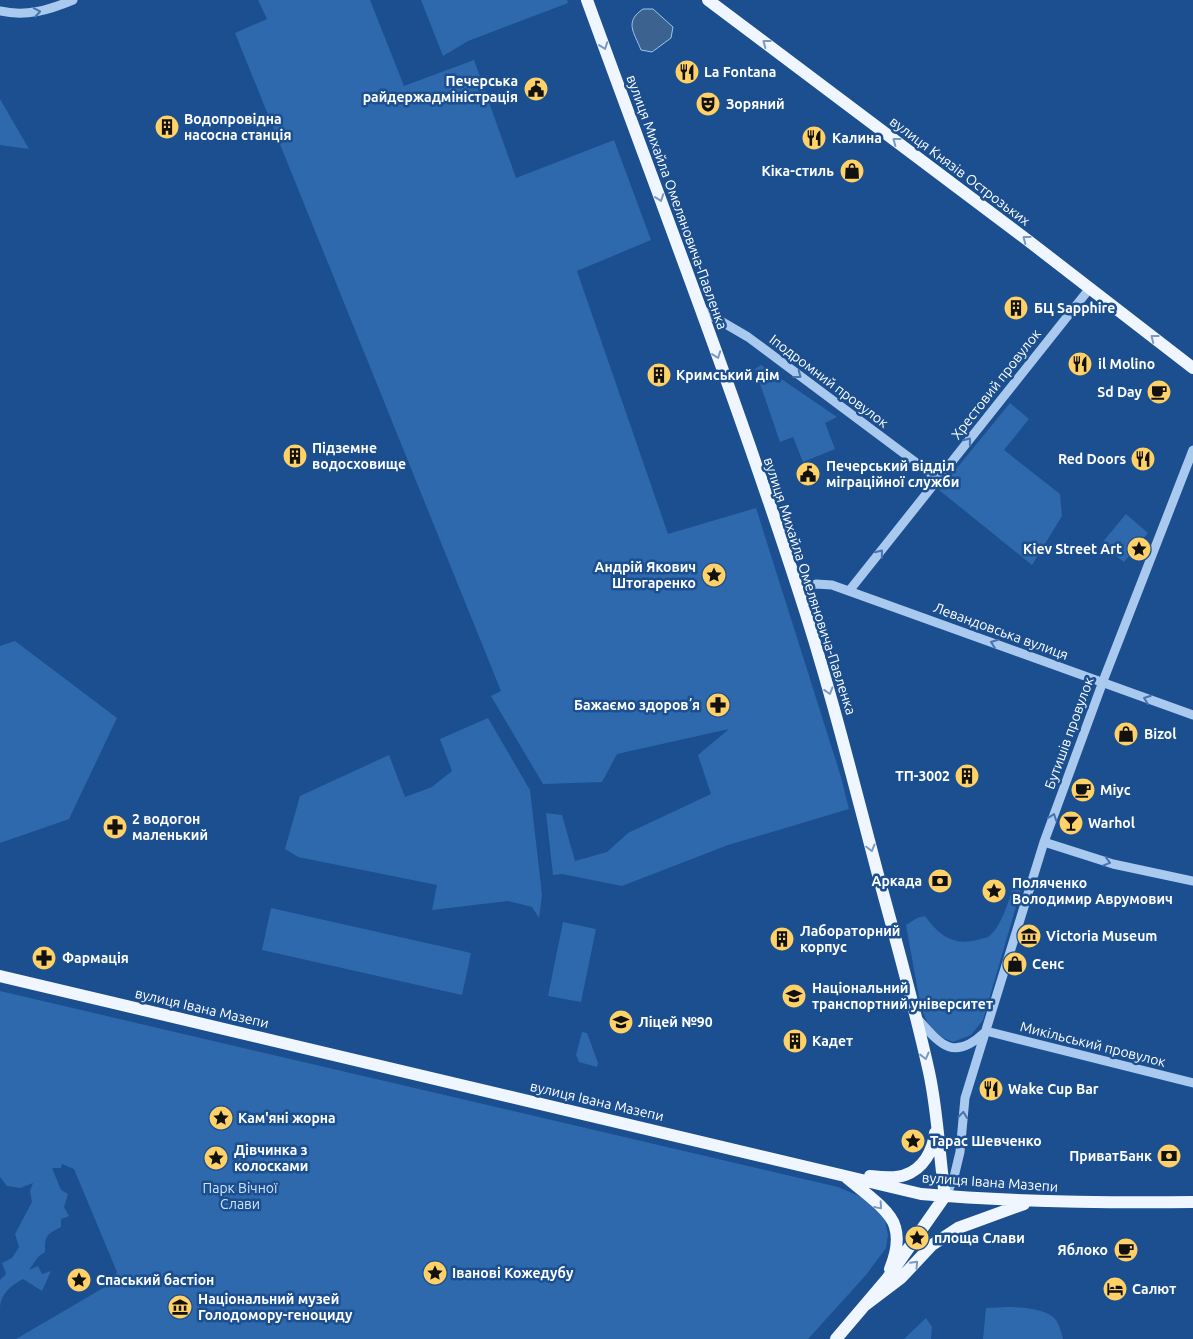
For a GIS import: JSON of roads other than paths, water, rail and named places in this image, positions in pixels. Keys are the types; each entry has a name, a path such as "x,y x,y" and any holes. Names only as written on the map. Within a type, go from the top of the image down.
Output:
{"main road":[{"name":"вулиця Михайла Омеляновича-Павленка","path":"587,0 700,309 798,589 844,746 929,1072 938,1117 940,1161 946,1196"},
{"name":"вулиця Князів Острозьких","path":"708,0 1193,368"},
{"name":"вулиця Івана Мазепи","path":"0,976 921,1194 976,1199 1060,1202 1193,1202"},
{"path":"842,1175 904,1176 925,1161 934,1143 938,1117"},
{"path":"842,1175 870,1196 895,1226 896,1244 887,1279"},
{"path":"836,1339 887,1279 946,1196"},
{"path":"864,1306 901,1278 932,1245 958,1228 1017,1205 1038,1201"}],"street":[{"path":"0,11 13,14 38,13 73,0"},
{"name":"Хрестовий провулок","path":"849,591 1090,288"},
{"name":"Іподромний провулок","path":"700,309 748,337 938,479"},
{"name":"Бутишів провулок","path":"946,1196 954,1177 960,1152 965,1098 1044,842 1103,682 1193,450"},
{"name":"Левандовська вулиця","path":"798,589 816,584 832,585 1193,715"},
{"path":"1044,842 1113,864 1193,881"},
{"path":"915,1015 945,1047 954,1049 966,1047 976,1041 986,1031"},
{"name":"Микільський провулок","path":"986,1031 1193,1083"}],"place":[{"name":"La Fontana","path":"687,72"},
{"name":"Печерська райдержадміністрація","path":"536,89"},
{"name":"Зоряний","path":"708,104"},
{"name":"Водопровідна насосна станція","path":"167,127"},
{"name":"Калина","path":"814,138"},
{"name":"Кіка-стиль","path":"852,171"},
{"name":"БЦ Sapphire","path":"1016,308"},
{"name":"il Molino","path":"1080,364"},
{"name":"Кримський дім","path":"659,375"},
{"name":"Sd Day","path":"1159,392"},
{"name":"Підземне водосховище","path":"295,456"},
{"name":"Red Doors","path":"1143,459"},
{"name":"Печерський відділ міграційної служби","path":"808,474"},
{"name":"Kiev Street Art","path":"1139,549"},
{"name":"Андрій Якович Штогаренко","path":"714,575"},
{"name":"Бажаємо здоровʼя","path":"718,705"},
{"name":"Bizol","path":"1126,734"},
{"name":"ТП-3002","path":"967,776"},
{"name":"Міус","path":"1083,790"},
{"name":"Warhol","path":"1071,823"},
{"name":"2 водогон маленький","path":"115,827"},
{"name":"Аркада","path":"940,881"},
{"name":"Поляченко Володимир Аврумович","path":"994,891"},
{"name":"Victoria Museum","path":"1029,936"},
{"name":"Лабораторний корпус","path":"782,939"},
{"name":"Фармація","path":"44,958"},
{"name":"Сенс","path":"1015,964"},
{"name":"Національний транспортний університет","path":"794,996"},
{"name":"Ліцей №90","path":"621,1022"},
{"name":"Кадет","path":"795,1041"},
{"name":"Wake Cup Bar","path":"991,1089"},
{"name":"Кам'яні жорна","path":"221,1118"},
{"name":"Тарас Шевченко","path":"913,1141"},
{"name":"ПриватБанк","path":"1169,1156"},
{"name":"Дівчинка з колосками","path":"216,1158"},
{"name":"площа Слави","path":"917,1238"},
{"name":"Яблоко","path":"1126,1250"},
{"name":"Іванові Кожедубу","path":"435,1273"},
{"name":"Спаський бастіон","path":"79,1280"},
{"name":"Салют","path":"1115,1289"},
{"name":"Національний музей Голодомору-геноциду","path":"180,1307"}],"park label":[{"name":"Парк Вічної Слави","path":"240,1196"}]}
